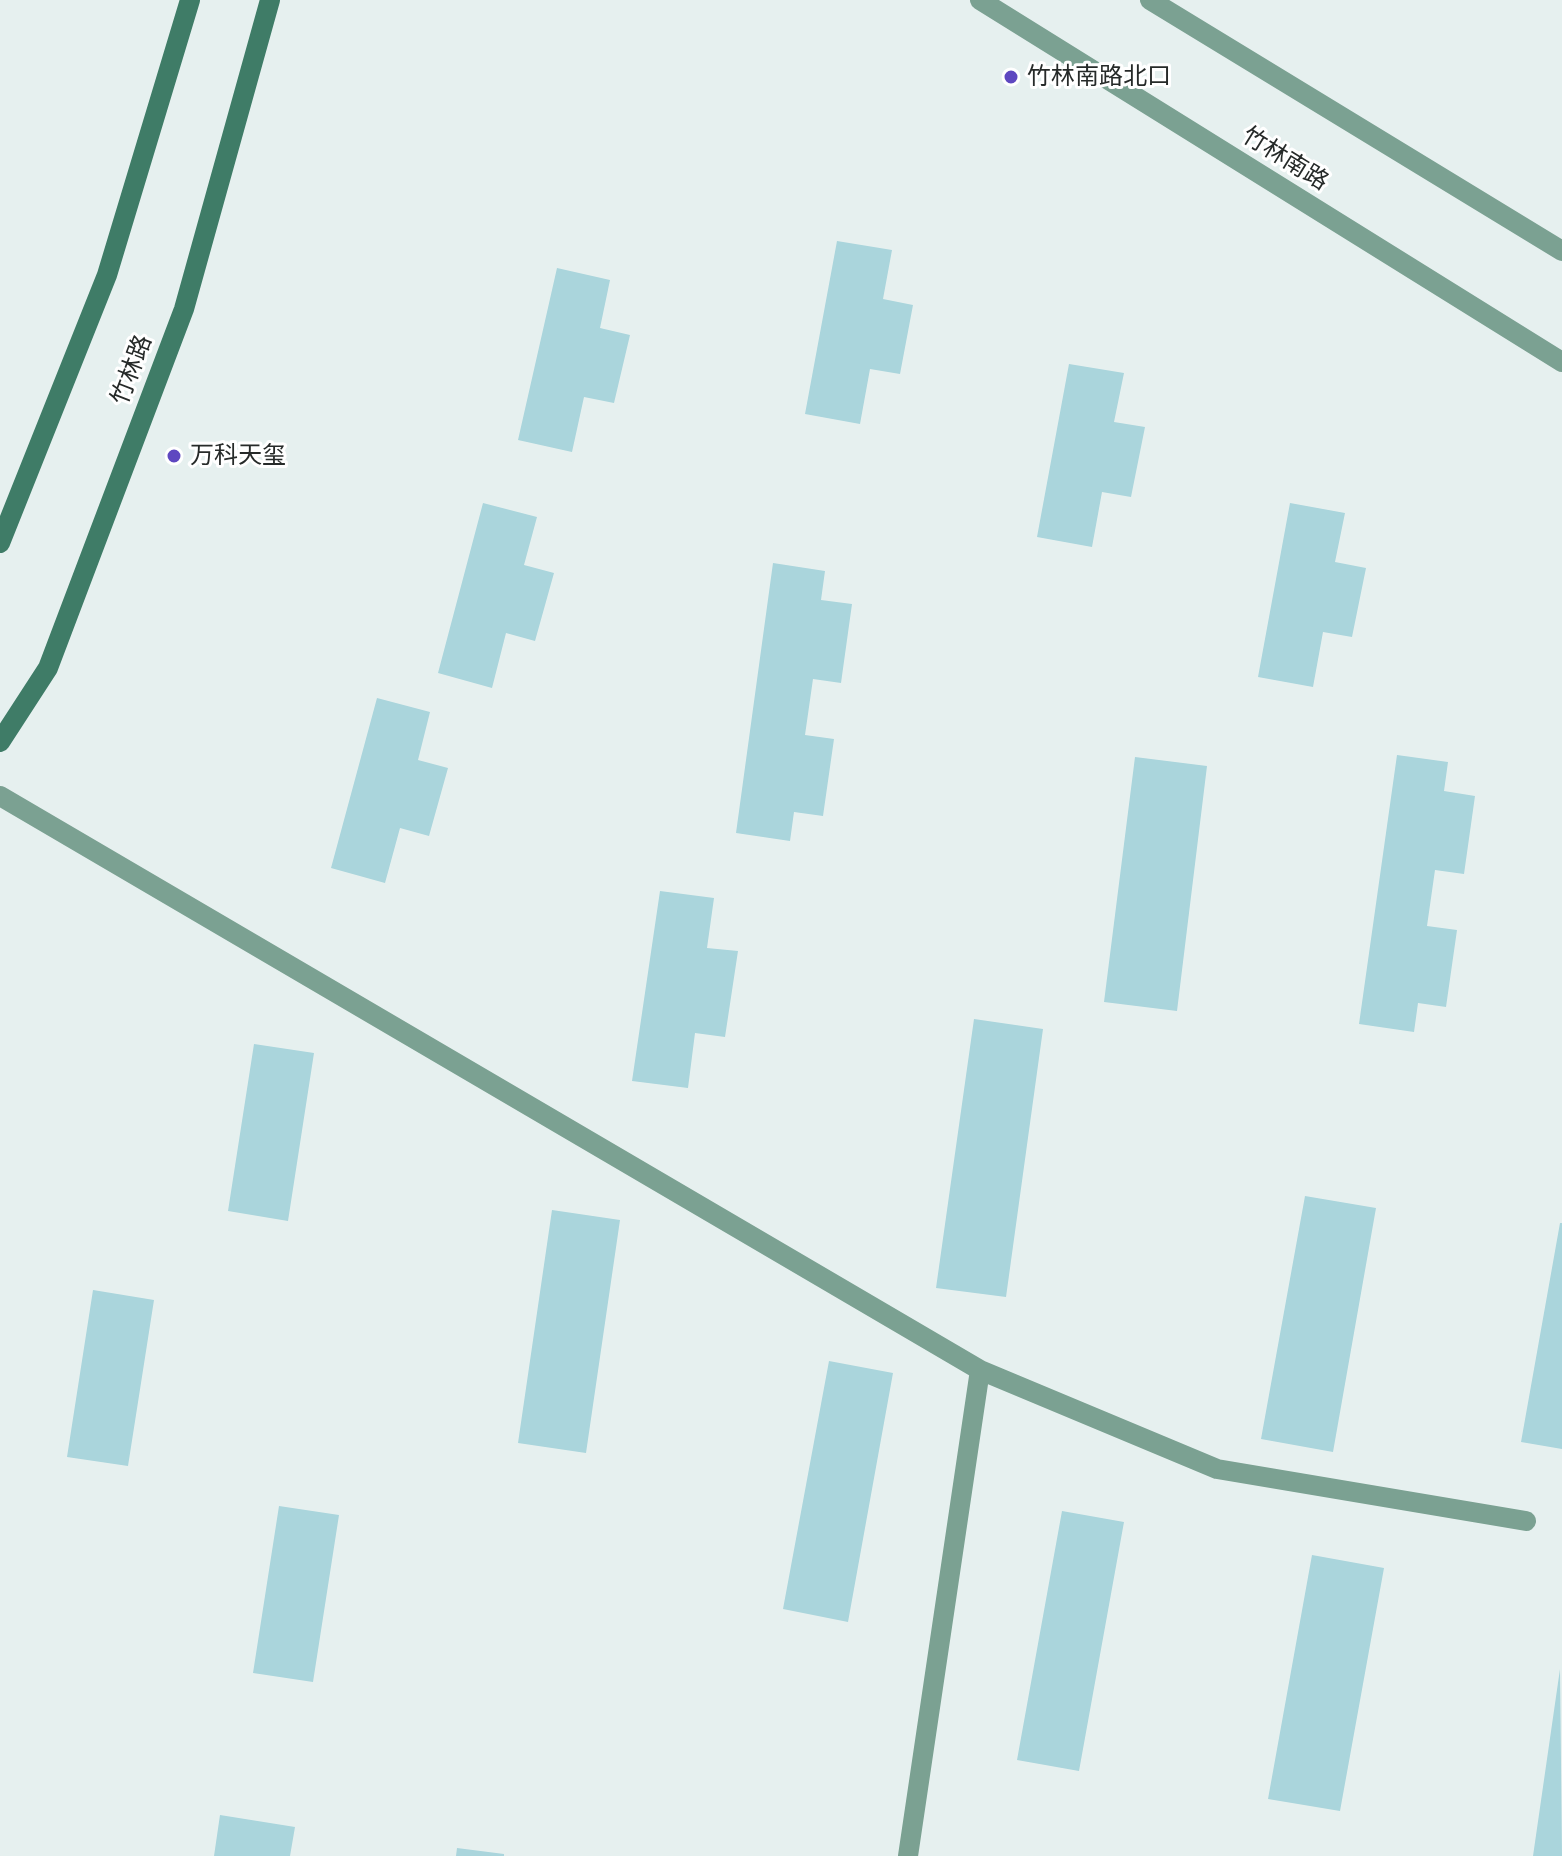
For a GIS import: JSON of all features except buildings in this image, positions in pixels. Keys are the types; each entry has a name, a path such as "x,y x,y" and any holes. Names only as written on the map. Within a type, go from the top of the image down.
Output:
{"main road":[{"path":"0,543 107,275 190,0"},
{"name":"竹林路","path":"0,742 48,668 184,309 270,0"}],"street":[{"name":"竹林南路","path":"980,0 1562,362"},
{"path":"1150,0 1562,251"},
{"path":"0,796 980,1370 1217,1469 1526,1521"},
{"path":"908,1856 980,1370"}],"place":[{"name":"竹林南路北口","path":"1011,77"},
{"name":"万科天玺","path":"174,456"}]}
